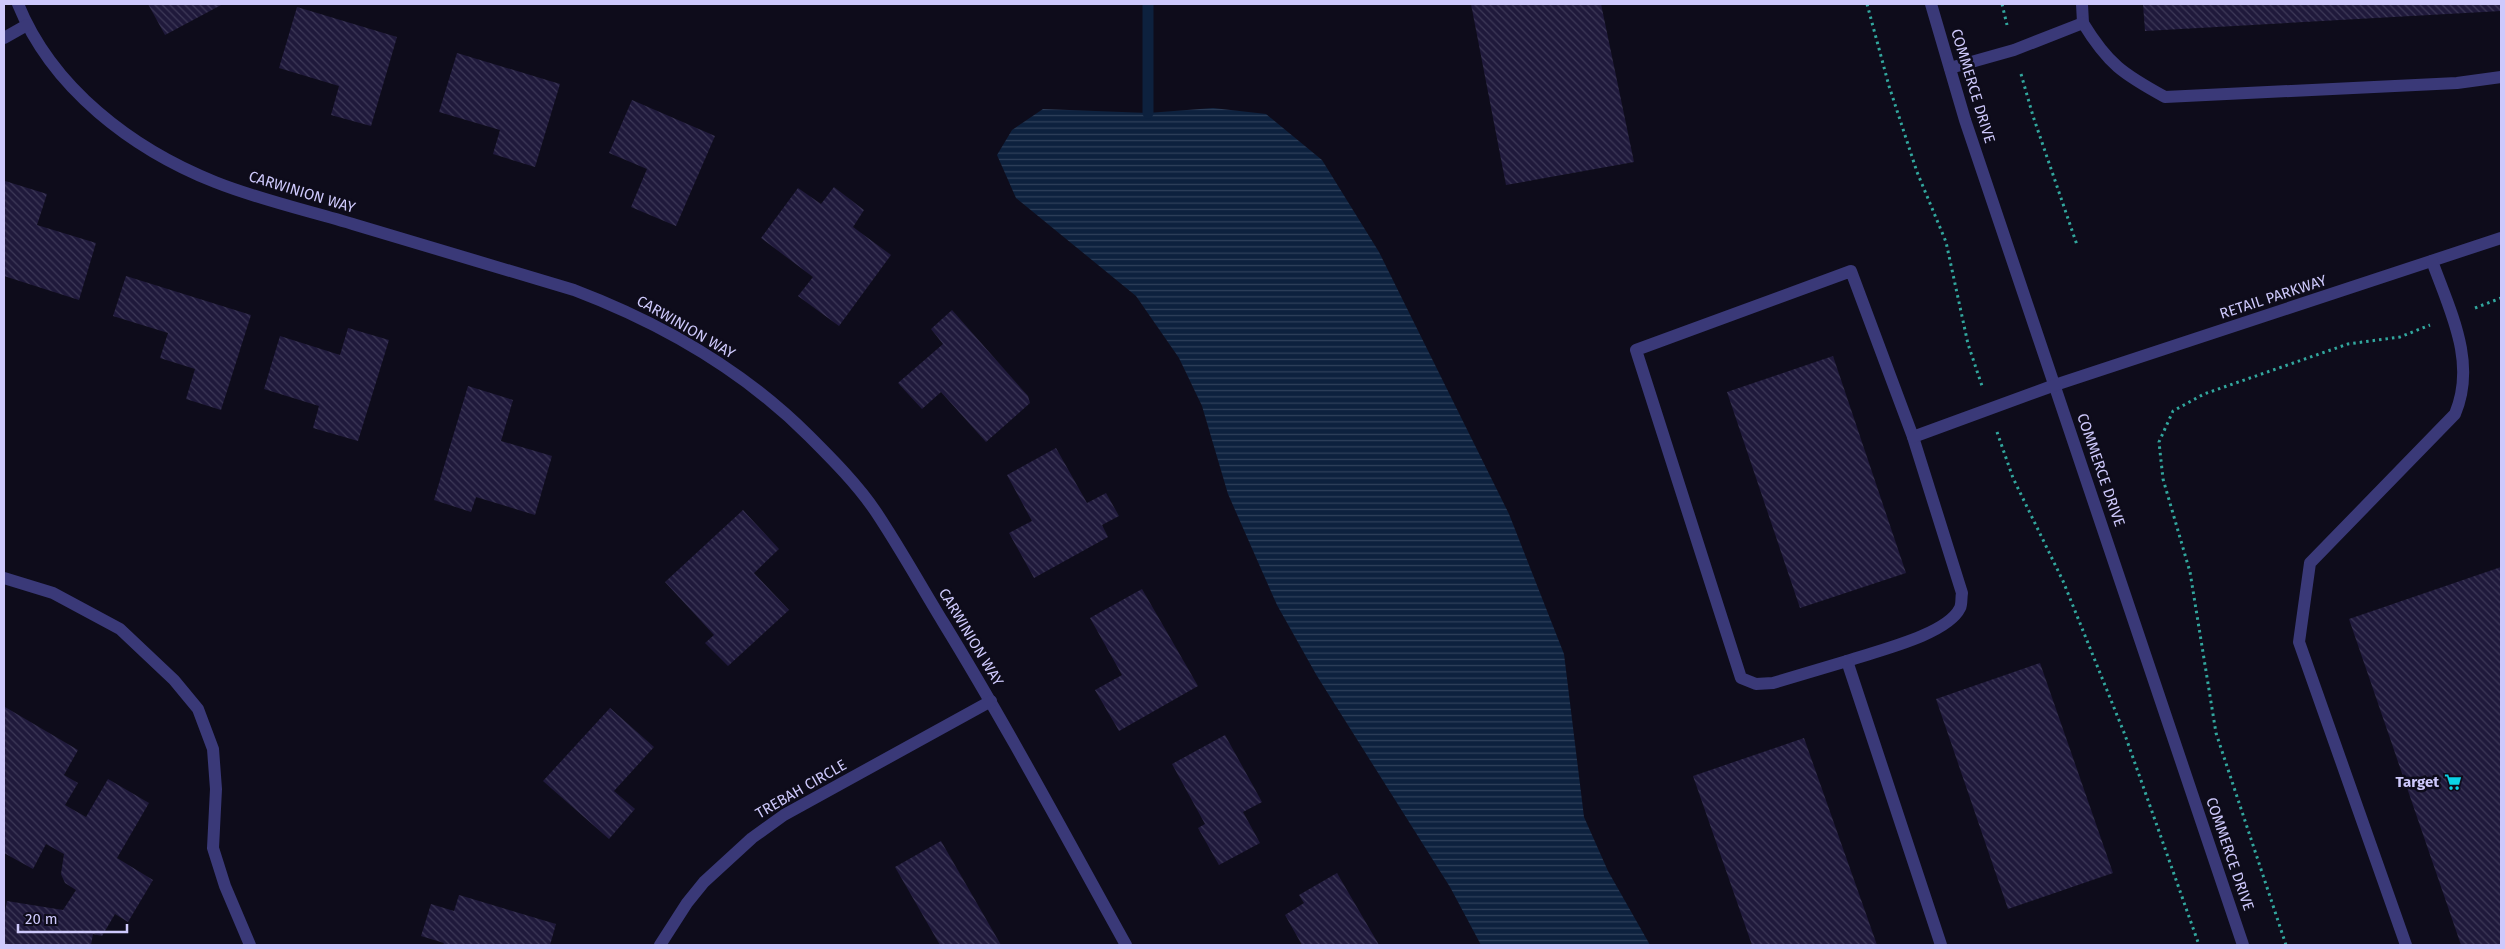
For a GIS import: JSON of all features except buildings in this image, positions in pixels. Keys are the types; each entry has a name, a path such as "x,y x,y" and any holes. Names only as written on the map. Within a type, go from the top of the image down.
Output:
{"street":[{"name":"CARWINION WAY","path":"18,4 27,25 50,62 95,109 135,141 188,171 216,183 574,290 641,317 714,358 774,405 808,435 875,511 991,701 1126,945"},
{"name":"COMMERCE DRIVE","path":"1931,4 1950,68 2055,385 2243,945"},
{"path":"2082,4 2082,23 2098,48 2112,64 2137,82 2165,96 2457,83 2501,77"},
{"path":"1950,68 2014,50 2082,23"},
{"path":"4,38 27,25"},
{"name":"RETAIL PARKWAY","path":"1913,436 2055,385 2501,238"},
{"path":"2406,945 2300,642 2310,564 2455,414 2461,398 2464,364 2461,342 2432,261"},
{"path":"1851,272 1913,436 1962,593 1961,607 1952,619 1938,630 1847,661 1773,683 1756,684 1741,678 1636,350 1851,272"},
{"path":"4,578 53,593 120,629 174,680 198,709 213,750 216,789 213,848 225,886 250,945"},
{"path":"1847,661 1942,945"},
{"name":"TREBAH CIRCLE","path":"660,945 687,903 704,882 752,838 784,815 991,701"}],"path":[{"path":"1867,4 1889,86 1917,172 1946,242 1968,344 2013,478 2064,581 2125,735 2199,945"},
{"path":"2002,4 2032,116 2077,245"},
{"path":"2286,945 2216,733 2190,572 2162,479 2159,442 2174,411 2204,394 2348,344 2400,337 2501,298"}],"water":[{"path":"1213,108 1266,114 1322,160 1379,252 1509,514 1564,654 1584,817 1608,871 1650,945 1481,945 1450,887 1317,676 1277,605 1228,494 1202,406 1179,358 1136,296 1016,198 997,155 1012,130 1043,109 1148,113"}],"waterway":[{"path":"1148,4 1148,113"}],"place":[{"name":"Target","path":"2453,782"}]}
